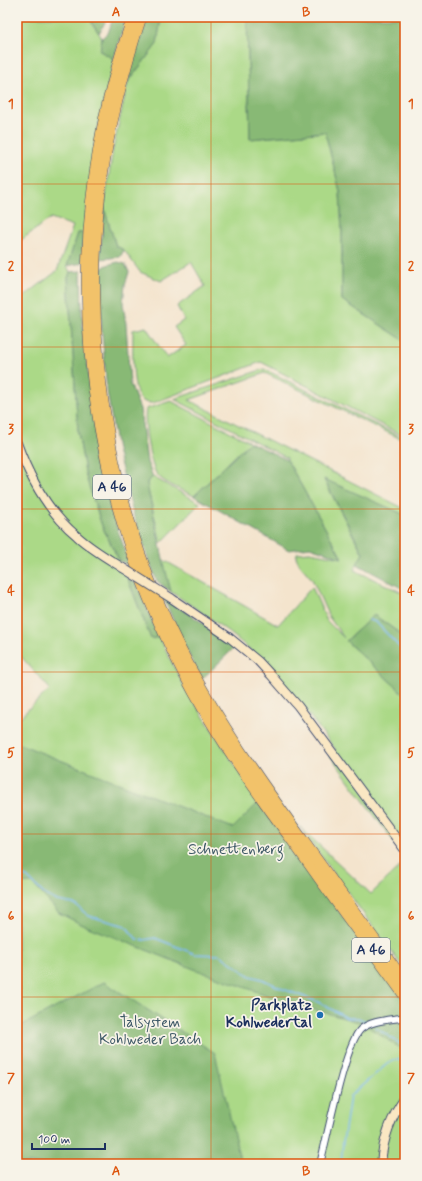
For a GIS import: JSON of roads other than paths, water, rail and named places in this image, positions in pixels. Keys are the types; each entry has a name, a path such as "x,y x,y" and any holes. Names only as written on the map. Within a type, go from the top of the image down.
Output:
{"highway":[{"name":"A 46","path":"132,17 116,71 100,141 92,197 88,247 87,283 90,355 98,426 114,496 135,564 151,604 178,663 214,725 255,788 405,982"},
{"name":"A 46","path":"141,17 124,72 108,141 98,212 96,247 95,297 102,396 113,459 125,507 142,561 169,627 202,690 271,797 405,996"}],"street":[{"path":"17,443 19,456 36,487 53,513 77,536 230,638 258,661 272,675 298,706 405,850"},
{"path":"320,1164 346,1061 353,1040 362,1029 370,1025 405,1017"},
{"path":"381,1164 386,1133 394,1114 405,1098"}],"waterway":[{"path":"369,620 376,622 405,653"},
{"path":"17,875 27,877 44,894 57,901 74,904 89,916 126,926 137,939 144,940 155,938 195,954 220,955 250,976 262,979 283,989 318,1002 347,1018 358,1018 365,1021"},
{"path":"375,1027 405,1047"},
{"path":"341,1164 350,1096 387,1064 395,1060 405,1060"}],"place":[{"name":"Parkplatz Kohlwedertal","path":"320,1015"}],"park label":[{"name":"Schnettenberg","path":"236,850"},
{"name":"Talsystem Kohlweder Bach","path":"150,1032"}]}
